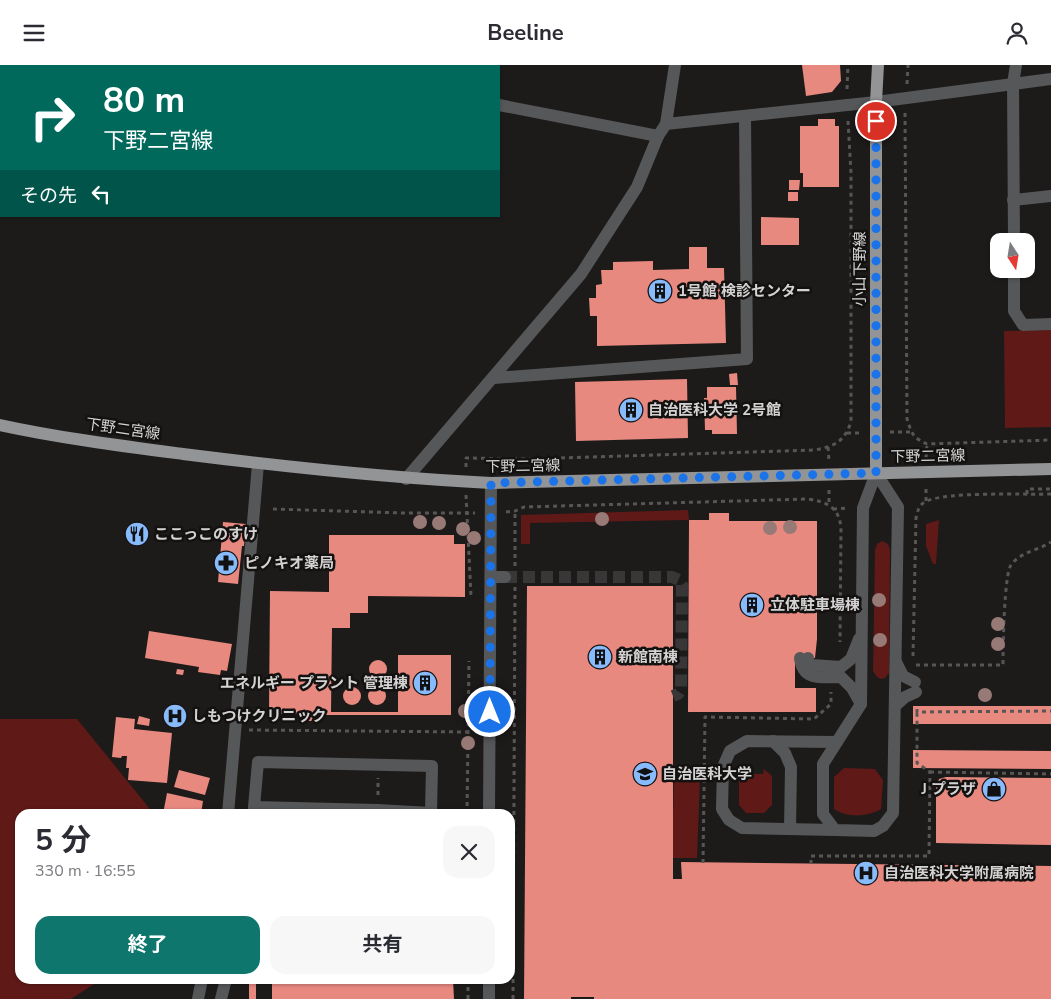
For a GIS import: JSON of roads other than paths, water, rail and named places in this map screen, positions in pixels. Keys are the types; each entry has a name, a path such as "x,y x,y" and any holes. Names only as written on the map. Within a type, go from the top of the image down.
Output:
{"main road":[{"name":"小山下野線","path":"876,473 876,102 878,65"},
{"name":"下野二宮線","path":"0,425 97,442 258,464 406,479 491,483 1051,469"}],"street":[{"path":"406,479 581,275 637,187 658,136 666,124 675,65"},
{"path":"1014,233 1013,84 1016,65"},
{"path":"666,124 876,102 1051,79"},
{"path":"500,105 658,136"},
{"path":"494,378 747,359 745,116"},
{"path":"1014,200 1051,195"},
{"path":"1014,278 1014,311 1023,325 1051,324"},
{"path":"228,809 258,464"},
{"path":"837,742 747,741 730,751 723,767 722,809 729,820 742,828 874,831 883,826 893,813 898,507 876,473"},
{"path":"835,830 823,814 824,764 861,704 863,508 876,473"},
{"path":"490,809 491,483"},
{"path":"491,577 512,576"},
{"path":"861,704 852,689 841,677 816,677 807,674 803,670 804,658 812,665 841,667 851,659 862,630"},
{"path":"895,706 915,687 903,676 896,662"},
{"path":"773,741 785,753 791,767 790,829"},
{"path":"254,809 258,762 432,766 431,809"},
{"path":"198,999 201,984"},
{"path":"221,999 225,984"},
{"path":"489,984 489,999"}],"tunnel":[{"path":"505,577 672,577 679,580 682,585 681,689 678,694 673,696"}],"place":[{"name":"1号館 検診センター","path":"660,291"},
{"name":"自治医科大学 2号館","path":"631,410"},
{"name":"ここっこのすけ","path":"137,534"},
{"name":"ピノキオ薬局","path":"226,563"},
{"name":"立体駐車場棟","path":"752,605"},
{"name":"新館南棟","path":"600,657"},
{"name":"エネルギー プラント 管理棟","path":"425,683"},
{"name":"しもつけクリニック","path":"175,716"},
{"name":"自治医科大学","path":"645,774"},
{"name":"J プラザ","path":"994,789"},
{"name":"自治医科大学附属病院","path":"866,873"}]}
